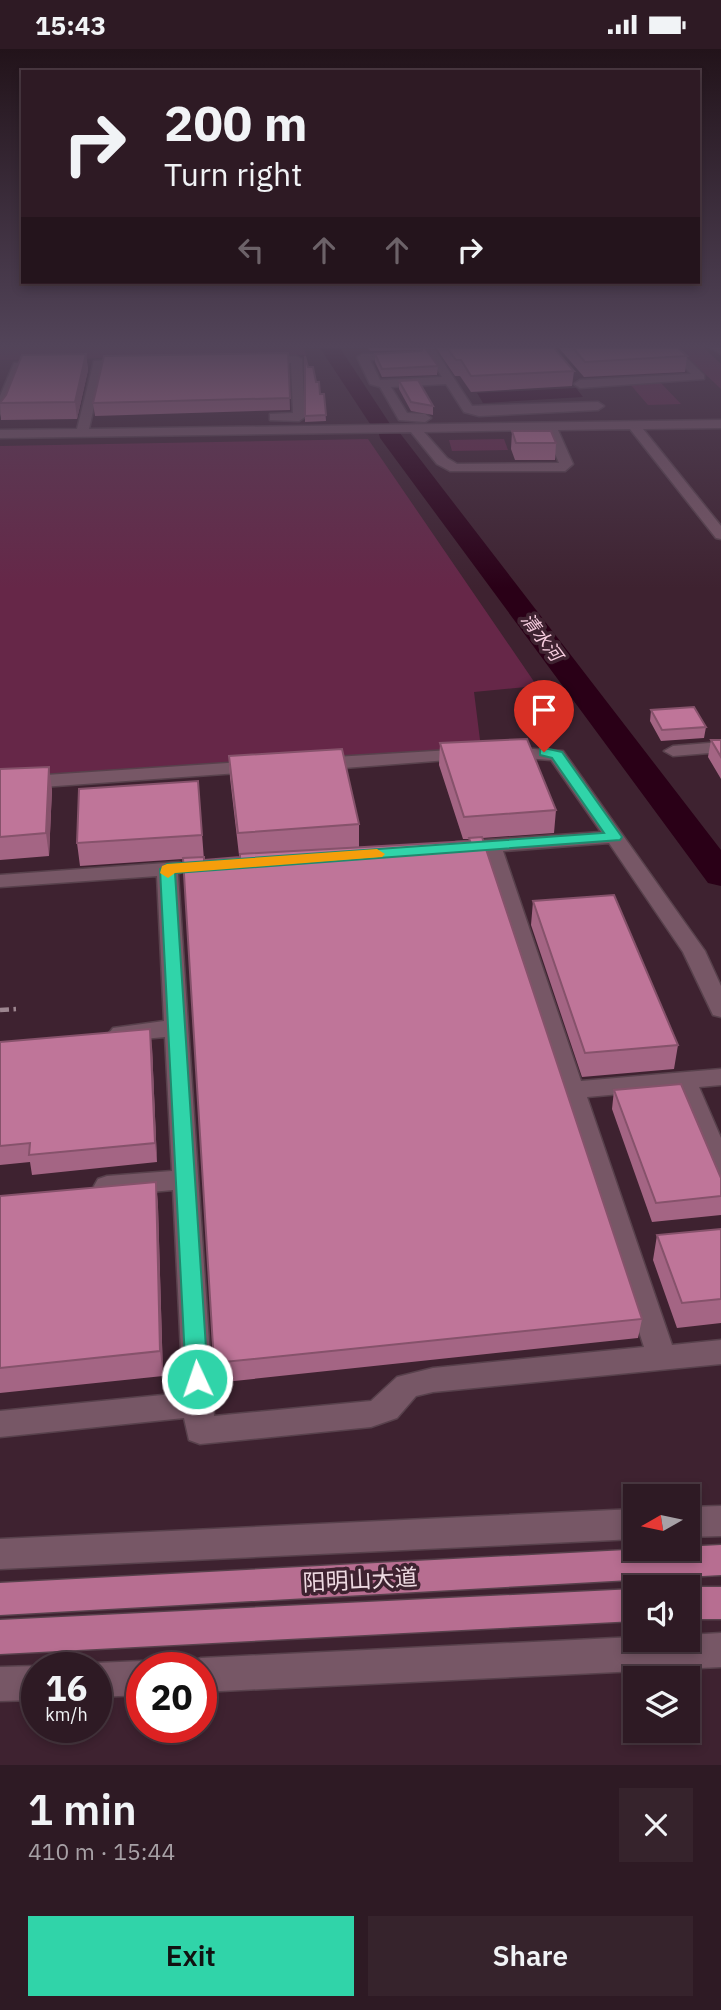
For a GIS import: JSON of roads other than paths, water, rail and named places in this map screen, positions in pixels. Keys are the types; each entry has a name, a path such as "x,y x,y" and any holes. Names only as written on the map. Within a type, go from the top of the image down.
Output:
{"main road":[{"name":"阳明山大道","path":"0,1599 721,1560"},
{"path":"700,1603 721,1602"},
{"name":"阳明山大道","path":"0,1637 623,1606"}],"street":[{"path":"0,434 70,428"},
{"path":"414,428 446,464 460,469 565,467 566,464 551,441 550,428"},
{"path":"635,428 721,535"},
{"path":"673,751 721,747"},
{"path":"304,764 484,753 557,755 694,951 721,1010"},
{"path":"0,784 277,766"},
{"path":"438,850 615,837"},
{"path":"491,846 662,1357"},
{"path":"0,881 181,868 177,1028 200,1431 371,1414 386,1409 407,1386 433,1380 721,1352"},
{"path":"95,1035 177,1028"},
{"path":"573,1090 721,1077"},
{"path":"684,1080 721,1168"},
{"path":"79,1189 185,1179"},
{"path":"0,1424 198,1404"},
{"path":"700,1522 721,1521"},
{"path":"0,1554 623,1525"},
{"path":"217,1674 721,1650"},
{"path":"0,1684 21,1683"}],"waterway":[{"name":"清水河","path":"388,433 721,875"}]}
